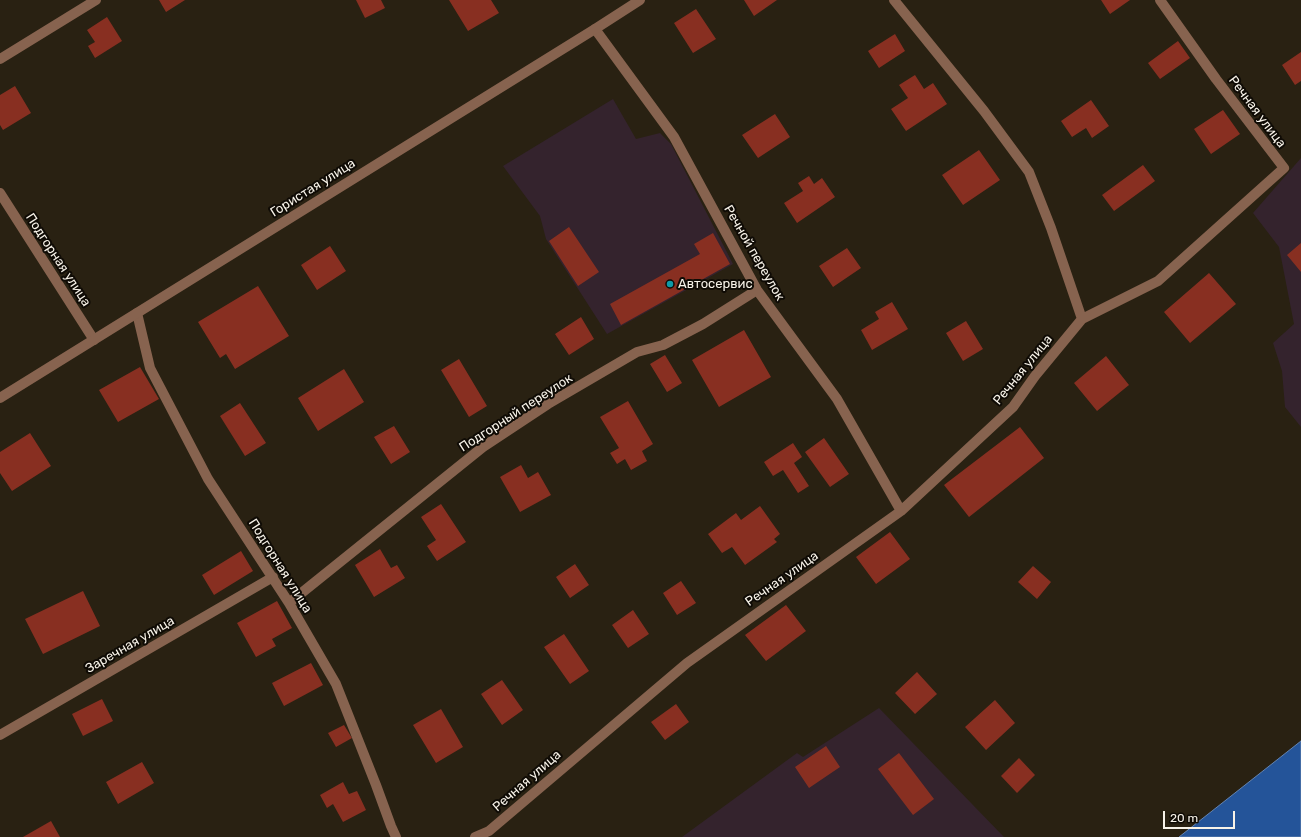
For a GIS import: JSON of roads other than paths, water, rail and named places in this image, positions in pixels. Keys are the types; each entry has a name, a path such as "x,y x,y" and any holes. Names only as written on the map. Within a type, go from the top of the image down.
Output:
{"street":[{"path":"0,59 96,0"},
{"name":"Гористая улица","path":"0,398 640,0"},
{"path":"894,0 984,110 1029,172 1051,228 1082,319"},
{"name":"Речная улица","path":"475,837 489,831 686,663 901,511 1013,407 1035,376 1082,319 1158,281 1284,168 1216,79 1160,0"},
{"name":"Речной переулок","path":"595,29 674,137 757,290 837,399 901,511"},
{"name":"Подгорная улица","path":"0,193 94,340"},
{"name":"Подгорный переулок","path":"289,603 490,443 548,404 637,352 663,345 696,328 757,290"},
{"name":"Подгорная улица","path":"137,313 150,368 208,479 273,577 336,684 376,785 390,826 396,837"},
{"name":"Заречная улица","path":"0,735 273,577"}],"water":[{"path":"1301,741 1301,837 1179,837"}],"place":[{"name":"Автосервис","path":"670,284"}]}
